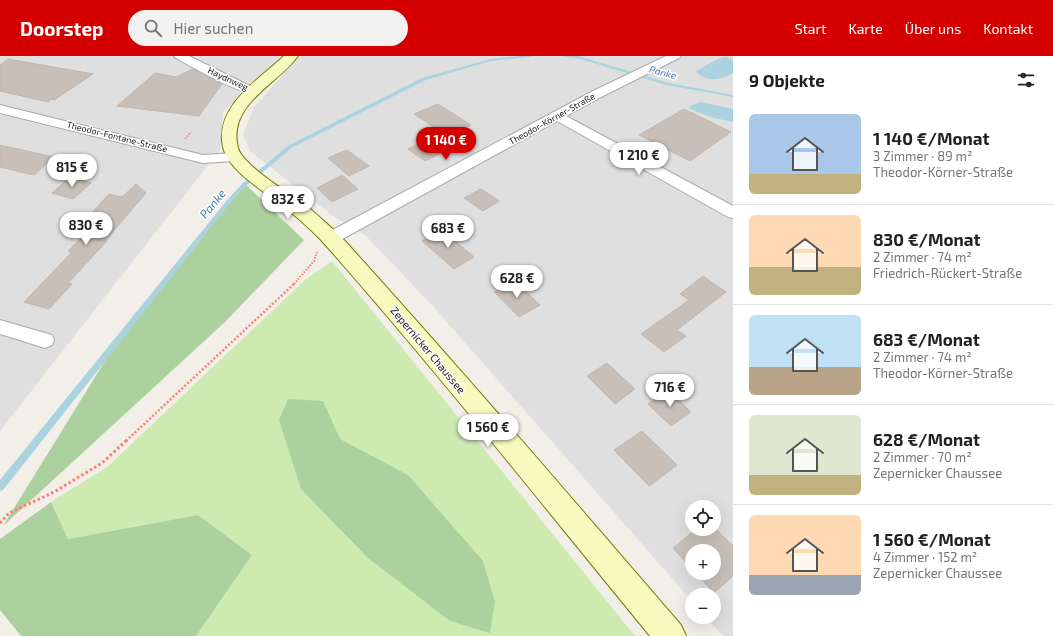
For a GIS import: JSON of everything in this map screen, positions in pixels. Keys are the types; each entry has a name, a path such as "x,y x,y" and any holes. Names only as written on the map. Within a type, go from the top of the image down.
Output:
{"main road":[{"path":"234,157 230,144 230,130 234,114 292,56"},
{"name":"Zepernicker Chaussee","path":"234,157 324,244 478,408 670,636"}],"street":[{"name":"Haydnweg","path":"180,56 246,88 256,91"},
{"name":"Theodor-Körner-Straße","path":"324,244 599,93 674,56"},
{"name":"Theodor-Fontane-Straße","path":"0,109 203,159 234,157"},
{"path":"557,116 733,213"},
{"path":"0,327 45,340"}],"path":[{"path":"0,523 9,513 54,492 102,462 298,280 314,261 324,244"}],"shaded area":[{"path":"0,56 281,56 255,84 223,112 220,150 0,431"},
{"path":"300,56 733,56 733,636 723,636 712,624 721,624 721,588 685,588 685,593 431,304 366,236 333,216 250,151 243,135 254,107"}],"green space":[{"path":"245,184 304,240 225,322 3,526 121,335"},
{"path":"332,261 635,636 196,636 252,555 198,515 68,539 51,502 107,467 306,279"},
{"path":"288,399 323,401 340,439 408,475 483,561 495,602 490,633 450,621 368,558 301,489 279,420"},
{"path":"51,502 68,539 198,515 252,555 196,636 21,636 0,610 0,539"}],"water":[{"path":"726,57 733,60 733,73 718,79 708,79 696,71 718,59"},
{"path":"700,102 733,109 733,122 714,118 690,109 690,106"}],"building":[{"path":"8,59 93,74 54,100 52,99 48,102 0,91 0,65"},
{"path":"193,69 222,84 199,116 117,106 155,73 176,77"},
{"path":"438,104 471,125 447,136 414,114"},
{"path":"684,109 731,132 690,161 639,135"},
{"path":"431,138 448,150 425,161 408,149"},
{"path":"0,145 54,157 34,175 0,167"},
{"path":"347,150 369,166 349,176 328,158"},
{"path":"342,175 358,189 332,202 317,188"},
{"path":"70,177 91,183 73,199 52,193"},
{"path":"136,184 146,193 105,241 107,241 68,283 72,284 49,309 24,302 72,252 68,251 100,219 88,217 109,194 122,197"},
{"path":"481,189 499,201 483,211 464,198"},
{"path":"442,230 474,257 454,269 422,241"},
{"path":"703,276 726,292 677,330 686,336 664,352 641,334 689,300 680,294"},
{"path":"515,281 540,305 519,317 494,292"},
{"path":"607,363 635,389 615,404 587,376"},
{"path":"668,390 691,412 671,426 648,404"},
{"path":"642,431 677,465 649,486 614,450"},
{"path":"721,534 733,546 733,576 720,588 710,588 702,580 721,580 721,544 685,544 685,561 673,548 688,536 721,536"}],"waterway":[{"name":"Panke","path":"0,487 230,200 245,184 291,146 424,79 491,60 530,56"},
{"name":"Panke","path":"565,56 577,57 668,84 733,96"}]}
